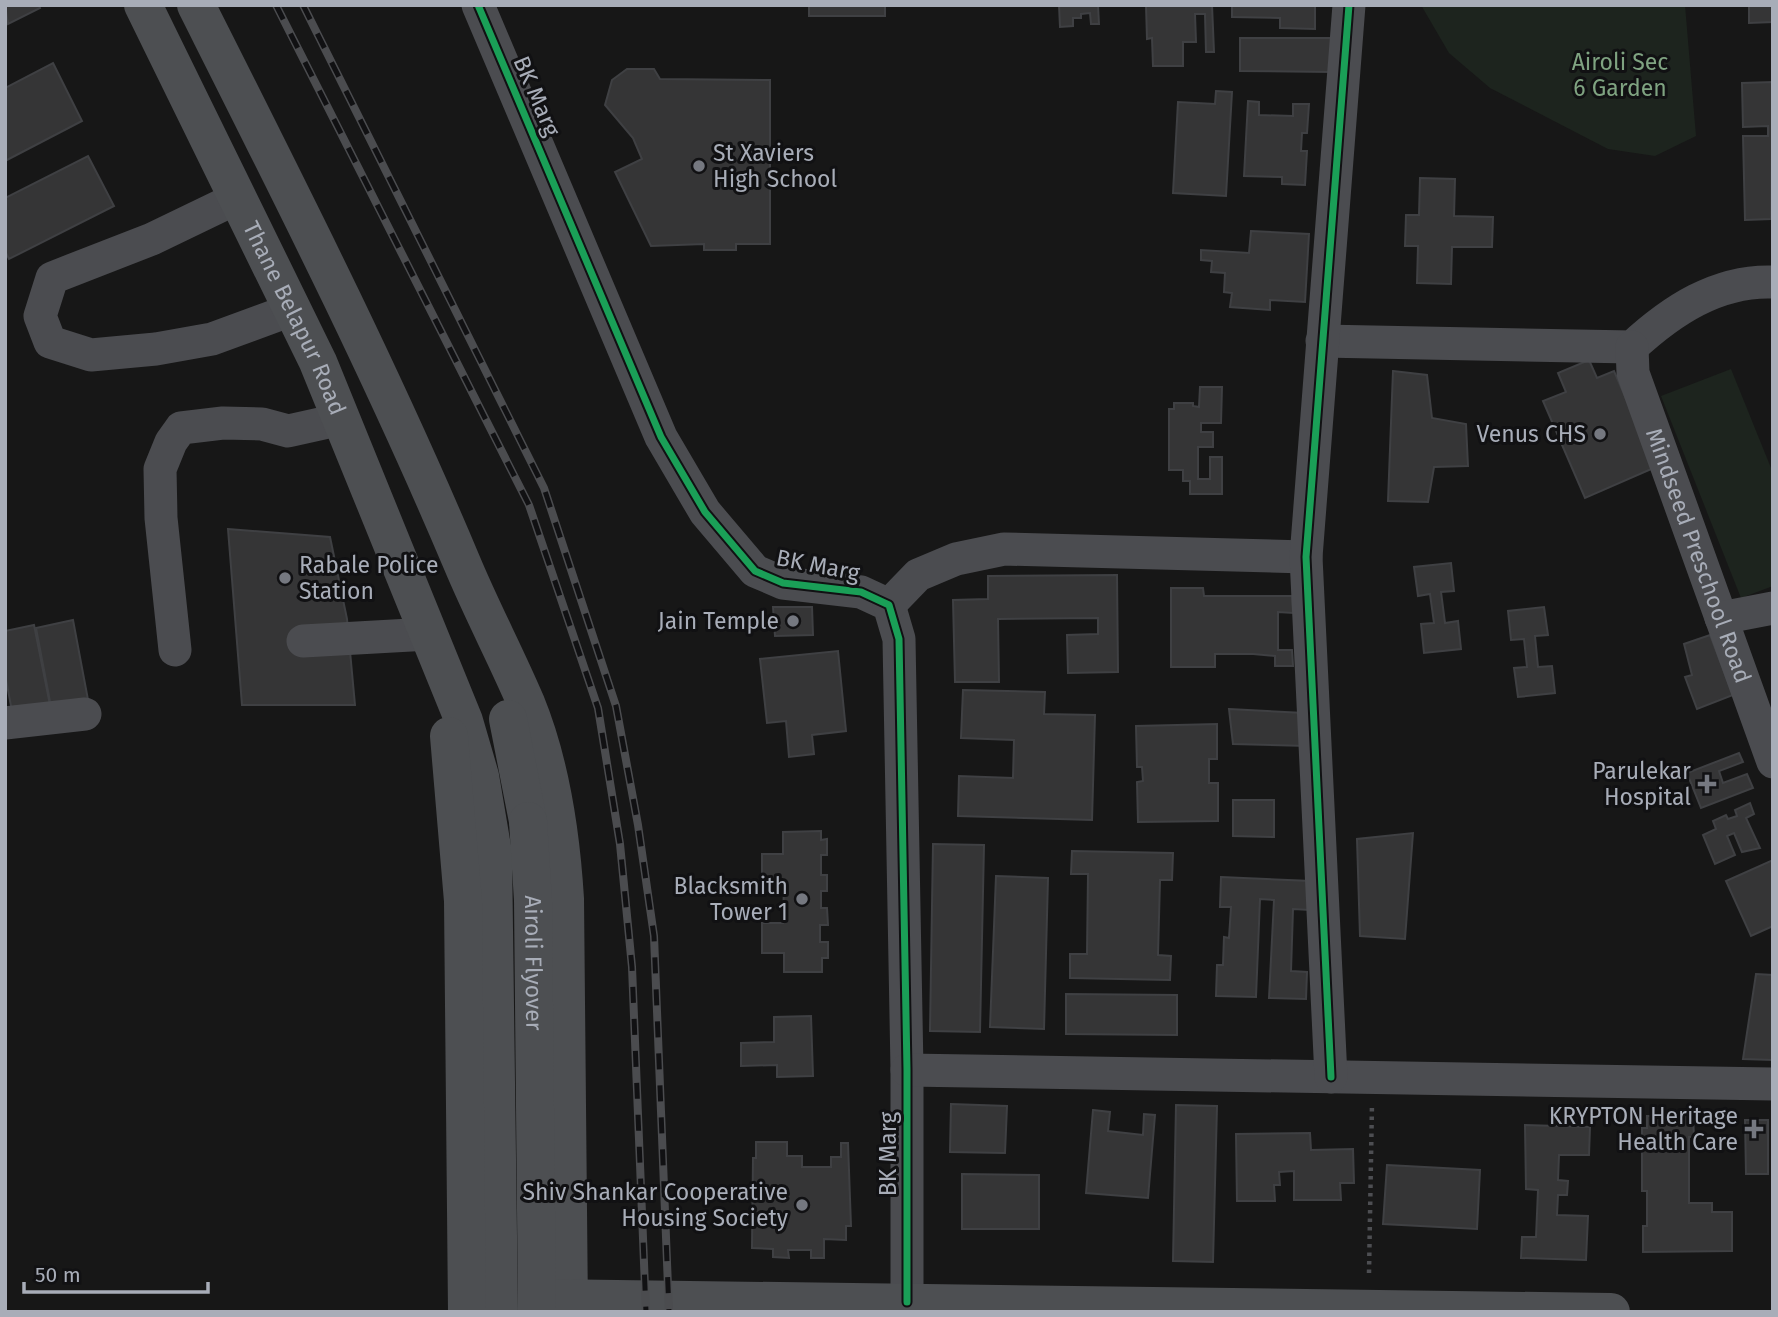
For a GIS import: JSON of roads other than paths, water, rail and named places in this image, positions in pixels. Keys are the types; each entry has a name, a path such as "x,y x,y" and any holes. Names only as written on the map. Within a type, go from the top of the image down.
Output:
{"main road":[{"name":"Thane Belapur Road","path":"143,5 342,419 429,636"},
{"path":"196,5 363,338 485,618 527,704 545,765 562,848 565,899 558,1307"},
{"name":"Airoli Flyover","path":"485,618 528,821 558,1307"},
{"path":"429,636 448,725 459,827 489,1307"},
{"path":"429,636 464,721 480,776 494,853 489,1307"},
{"path":"489,1307 1611,1312"}],"street":[{"name":"BK Marg","path":"478,5 661,437 705,512 755,571 783,583 861,592 889,605 899,639 907,1070 907,1307"},
{"path":"1331,1077 1306,557 1349,5"},
{"path":"237,198 152,239 52,278 40,316 50,342 91,355 156,349 212,339 291,310"},
{"path":"1322,341 1632,347 1654,327 1693,301 1734,285 1773,282"},
{"name":"Mindseed Preschool Road","path":"1632,347 1633,373 1773,762"},
{"path":"175,650 160,469 171,442 181,428 223,423 262,424 288,431 342,419"},
{"path":"889,605 918,575 956,559 1004,549 1306,557"},
{"path":"1721,618 1773,607"},
{"path":"303,641 429,636"},
{"path":"5,723 85,714"},
{"path":"907,1070 1773,1084"}],"railway":[{"path":"276,5 529,505 598,708 620,844 632,967 646,1312"},
{"path":"303,5 544,488 616,706 638,825 654,936 669,1312"}],"place":[{"name":"St Xaviers High School","path":"699,166"},
{"name":"Venus CHS","path":"1600,434"},
{"name":"Rabale Police Station","path":"285,578"},
{"name":"Jain Temple","path":"793,621"},
{"name":"Parulekar Hospital","path":"1707,784"},
{"name":"Blacksmith Tower 1","path":"802,899"},
{"name":"KRYPTON Heritage Health Care","path":"1754,1129"},
{"name":"Shiv Shankar Cooperative Housing Society","path":"802,1205"}],"park label":[{"name":"Airoli Sec 6 Garden","path":"1620,75"}]}
